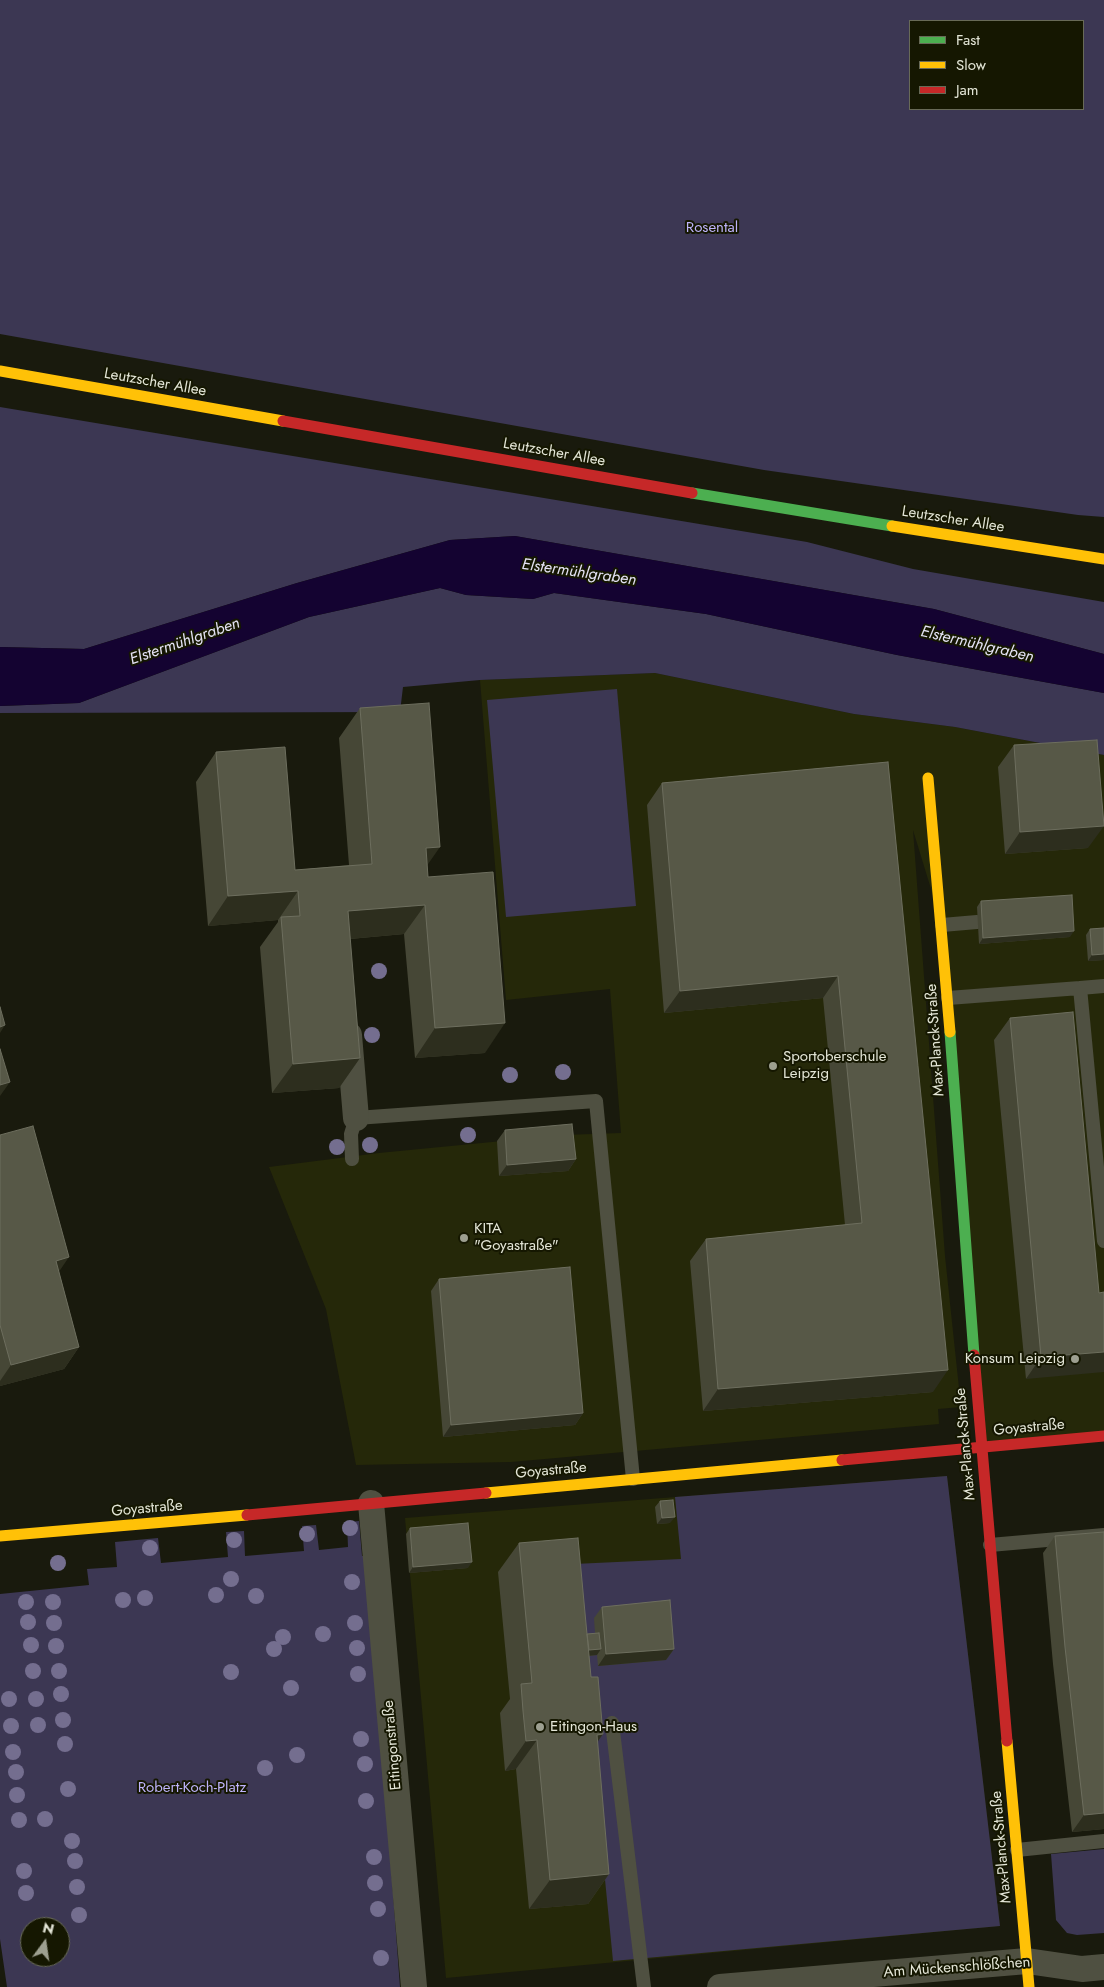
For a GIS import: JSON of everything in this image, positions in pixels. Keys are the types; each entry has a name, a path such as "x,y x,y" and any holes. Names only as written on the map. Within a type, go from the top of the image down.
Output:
{"street":[{"name":"Leutzscher Allee","path":"0,371 749,503 1104,560"},
{"name":"Max-Planck-Straße","path":"928,778 948,998 981,1448 1029,1987"},
{"path":"346,1008 356,1118"},
{"name":"Goyastraße","path":"0,1536 1104,1436"},
{"name":"Eitingonstraße","path":"371,1503 414,1987"},
{"name":"Am Mückenschlößchen","path":"720,1987 1027,1961 1082,1969 1104,1967"}],"lane":[{"path":"942,925 978,922"},
{"path":"948,998 1104,986"},
{"path":"1080,988 1104,1241"},
{"path":"352,1159 350,1134 356,1118 596,1101 633,1479"},
{"path":"990,1545 1104,1535"},
{"path":"612,1723 644,1987"},
{"path":"1017,1850 1104,1841"}],"shaded area":[{"path":"655,673 854,714 955,727 1104,755 1104,1436 981,1448 942,925 913,830 945,1256 961,1407 938,1409 939,1424 511,1462 356,1465 326,1309 269,1167 379,1153 564,1135 621,1133 610,989 506,1000 480,680"},
{"path":"947,1476 1000,1926 446,1978 405,1518"}],"green space":[{"name":"Rosental","path":"0,0 1104,0 1104,517 1078,515 764,470 0,334"},
{"path":"0,407 807,542 913,569 1104,602 1104,654 934,609 515,536 450,540 297,583 84,649 0,647"},
{"path":"440,588 466,595 533,599 554,593 706,614 897,655 1104,693 1104,755 955,727 854,714 655,673 480,680 403,687 400,712 0,713 0,706 79,703 309,617"},
{"path":"617,689 636,906 506,917 487,700"},
{"path":"947,1476 1000,1926 613,1961 574,1564 681,1559 675,1497"},
{"name":"Robert-Koch-Platz","path":"359,1521 362,1556 368,1556 400,1987 7,1987 0,1939 0,1594 89,1585 87,1569 117,1567 115,1542 158,1538 161,1563 228,1557 226,1532 244,1531 245,1556 304,1551 302,1526 316,1525 319,1550 348,1547 347,1522"},
{"path":"1104,1849 1104,1933 1077,1935 1067,1933 1056,1920 1051,1854"}],"water":[{"name":"Elstermühlgraben","path":"515,536 934,609 1104,654 1104,693 897,655 706,614 554,593 533,599 466,595 440,588 309,617 79,703 0,706 0,647 84,649 297,583 450,540"}],"building":[{"path":"429,703 440,847 426,848 428,877 493,872 505,1023 435,1028 425,905 348,911 360,1058 293,1064 281,917 300,916 298,891 228,896 216,752 285,747 295,870 372,864 360,708"},
{"path":"1097,740 1104,826 1020,832 1014,745"},
{"path":"888,762 948,1370 718,1389 706,1239 862,1223 838,976 680,991 662,783"},
{"path":"1072,895 1074,931 983,938 981,901"},
{"path":"1104,928 1104,954 1092,955 1090,929"},
{"path":"0,1007 5,1025 0,1027"},
{"path":"1073,1012 1099,1293 1104,1292 1104,1352 1041,1357 1010,1018"},
{"path":"0,1049 10,1082 0,1085"},
{"path":"572,1124 576,1159 507,1165 505,1130"},
{"path":"33,1126 69,1257 56,1261 79,1347 11,1365 0,1325 0,1135"},
{"path":"570,1267 583,1413 451,1425 439,1279"},
{"path":"673,1500 675,1517 662,1518 660,1501"},
{"path":"468,1523 472,1562 413,1567 410,1528"},
{"path":"1104,1532 1104,1813 1084,1815 1065,1647 1055,1536"},
{"path":"578,1538 591,1677 598,1677 603,1734 597,1735 609,1874 550,1880 537,1740 526,1741 523,1711 521,1684 532,1683 519,1543"},
{"path":"670,1600 674,1649 606,1654 602,1607"},
{"path":"599,1633 601,1649 589,1650 587,1634"}],"traffic: fast":[{"path":"692,493 892,526"},
{"path":"950,1032 974,1355"}],"traffic: slow":[{"path":"0,371 283,421"},
{"path":"892,526 1104,559"},
{"path":"928,778 950,1032"},
{"path":"486,1493 842,1460"},
{"path":"0,1536 247,1515"},
{"path":"1007,1741 1029,1987"}],"traffic: jam":[{"path":"283,421 692,493"},
{"path":"974,1355 1007,1741"},
{"path":"842,1460 1104,1436"},
{"path":"247,1515 486,1493"}],"place":[{"name":"Sportoberschule Leipzig","path":"773,1066"},
{"name":"KITA \"Goyastraße\"","path":"464,1238"},
{"name":"Konsum Leipzig","path":"1075,1359"},
{"name":"Eitingon-Haus","path":"540,1727"}]}
